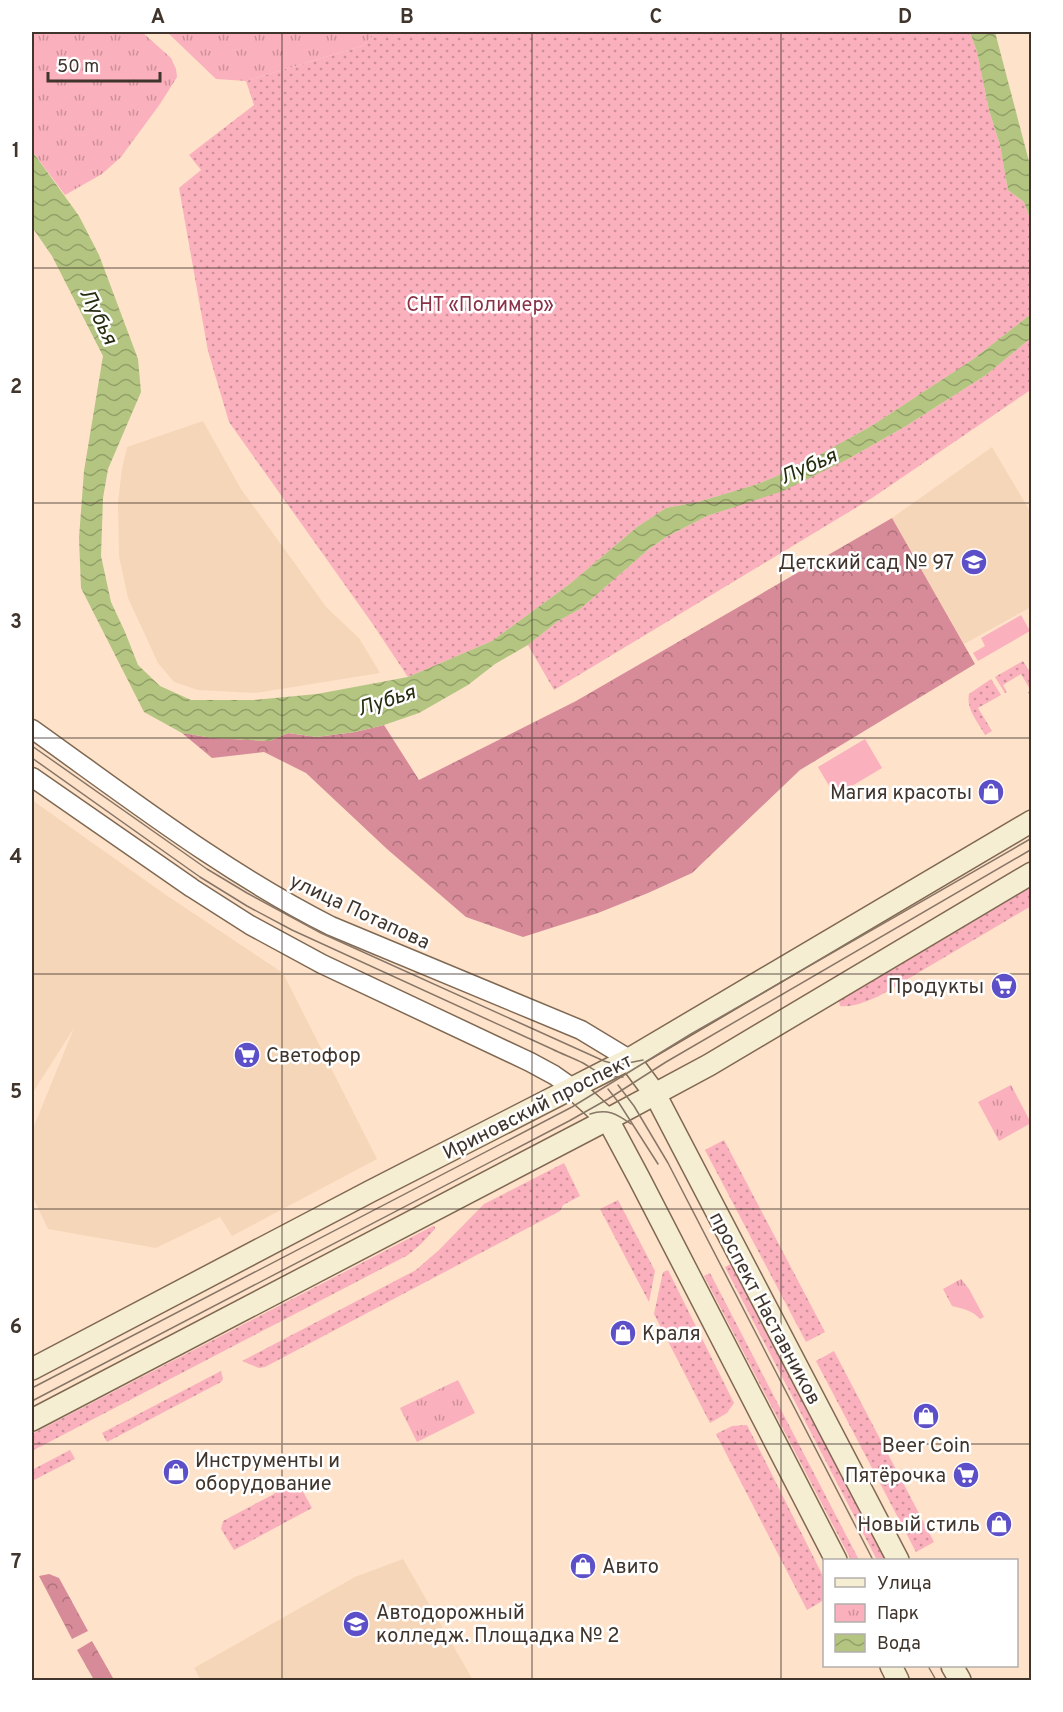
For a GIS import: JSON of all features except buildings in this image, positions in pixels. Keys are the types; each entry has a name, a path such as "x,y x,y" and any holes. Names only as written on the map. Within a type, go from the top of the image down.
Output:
{"main road":[{"name":"Ириновский проспект","path":"32,1369 629,1059 1032,821"},
{"path":"32,1420 608,1120 753,1039 1032,873"},
{"name":"проспект Наставников","path":"629,1059 655,1094 896,1559"},
{"path":"574,1089 608,1120 835,1559"}],"street":[{"name":"улица Потапова","path":"32,729 225,865 294,908 331,926 580,1030 629,1059"},
{"path":"32,777 192,888 259,930 322,964 530,1062 574,1089"}],"shaded area":[{"path":"203,421 241,489 327,608 359,638 380,673 256,693 198,690 174,682 158,663 128,598 119,556 118,502 122,469 127,447"},
{"name":"Детский сад № 97","path":"992,447 1031,513 1031,607 964,644 892,518"},
{"path":"32,800 166,895 283,973 377,1159 232,1236 220,1217 156,1248 48,1229 32,1195 32,1131 74,1028 32,1094"},
{"name":"Автодорожный колледж. Площадка № 2","path":"403,1559 473,1680 201,1680 194,1668 355,1577"}],"green space":[{"path":"32,32 142,32 171,58 176,69 177,77 121,157 102,174 65,195 32,151"},
{"path":"167,32 377,32 362,46 246,81 216,79"},
{"name":"СНТ «Полимер»","path":"377,32 970,32 1000,145 1008,190 1024,202 1031,221 1031,314 972,360 873,425 796,468 758,484 698,502 666,508 637,527 571,583 492,641 408,677 229,422 208,351 179,188 201,170 189,155 254,105 246,81 362,46"},
{"path":"1031,338 1029,391 872,498 554,690 528,645 558,621 580,609 649,549 666,537 707,516 742,504 848,459 906,426 986,375"},
{"path":"892,518 975,664 800,770 692,873 598,913 523,937 466,917 387,849 306,773 264,752 212,758 182,733 213,738 270,741 288,733 316,737 355,732 384,725 419,780 576,701"},
{"path":"1021,615 1030,631 978,661 973,653 985,646 981,638"},
{"path":"1023,661 1031,674 1031,691 1021,674 1003,685 1007,692 1005,693 995,677"},
{"path":"991,679 1001,695 978,708 992,731 985,735 969,705 969,694"},
{"path":"865,739 882,768 835,796 818,767"},
{"path":"1031,887 1031,906 879,996 855,1005 840,1006 839,1001"},
{"path":"1011,1085 1031,1123 999,1141 978,1102"},
{"path":"724,1140 825,1332 806,1342 705,1150"},
{"path":"564,1163 580,1196 563,1205 560,1211 265,1367 259,1368 242,1361 416,1270 484,1204"},
{"path":"618,1200 655,1271 649,1302 600,1209"},
{"path":"433,1226 435,1229 408,1255 32,1451 32,1434"},
{"path":"731,1264 884,1559 876,1559 725,1267"},
{"path":"668,1270 734,1403 727,1413 710,1423 654,1314 663,1272"},
{"path":"710,1273 858,1559 850,1559 704,1276"},
{"path":"961,1279 984,1317 980,1319 971,1312 952,1306 943,1289"},
{"path":"834,1351 934,1542 916,1552 816,1361"},
{"path":"221,1371 223,1379 221,1382 107,1442 102,1433"},
{"path":"458,1380 475,1413 417,1442 400,1408"},
{"path":"747,1425 823,1576 823,1601 807,1610 716,1434 732,1426"},
{"path":"70,1450 75,1459 32,1481 32,1470"},
{"path":"296,1479 312,1508 234,1550 221,1529 223,1521 274,1494 284,1483"},
{"path":"49,1574 59,1578 88,1631 72,1639 39,1576"},
{"path":"92,1641 113,1678 94,1680 77,1650"}],"water":[{"path":"970,32 995,32 1031,169 1031,221 1024,202 1008,190 1000,145"},
{"name":"Лубья","path":"32,151 79,216 99,255 138,359 141,392 108,469 103,498 101,556 111,602 138,665 160,686 191,700 253,700 317,694 408,677 492,641 571,583 637,527 666,508 698,502 758,484 796,468 873,425 972,360 1031,314 1031,338 986,375 906,426 848,459 783,491 707,516 666,537 580,609 558,621 528,645 495,664 468,685 419,713 355,732 316,737 288,733 270,741 213,738 182,733 144,712 81,588 79,538 84,471 103,356 52,256 32,227"}],"tram line":[{"path":"32,746 207,869 321,933 604,1061 618,1065 643,1060"},
{"path":"32,758 200,877 247,906 292,930 579,1061 602,1074 623,1077"},
{"path":"32,1388 572,1107 691,1034 1032,838"},
{"path":"32,1401 569,1121 1032,849"},
{"path":"618,1085 634,1106 668,1163 872,1559"},
{"path":"608,1089 658,1164"},
{"path":"590,1114 612,1113 631,1124"},
{"path":"929,1667 936,1680"}],"place":[{"name":"Детский сад № 97","path":"974,562"},
{"name":"Магия красоты","path":"991,792"},
{"name":"Продукты","path":"1004,986"},
{"name":"Светофор","path":"247,1055"},
{"name":"Краля","path":"623,1333"},
{"name":"Beer Coin","path":"926,1416"},
{"name":"Инструменты и оборудование","path":"176,1472"},
{"name":"Пятёрочка","path":"966,1475"},
{"name":"Новый стиль","path":"999,1524"},
{"name":"Авито","path":"583,1566"},
{"name":"Автодорожный колледж. Площадка № 2","path":"356,1624"}]}
